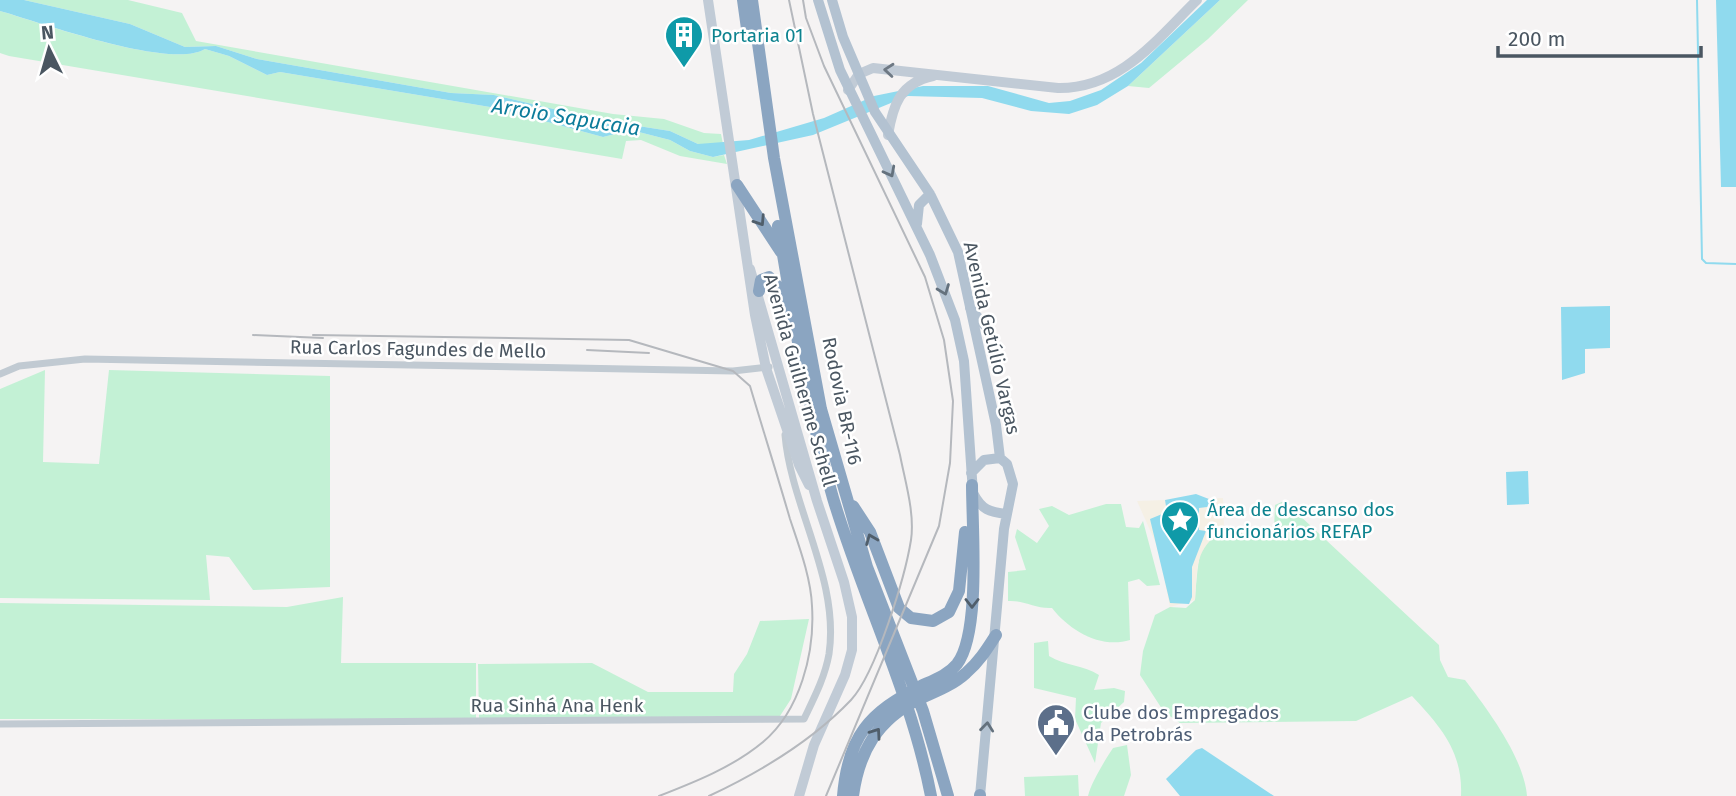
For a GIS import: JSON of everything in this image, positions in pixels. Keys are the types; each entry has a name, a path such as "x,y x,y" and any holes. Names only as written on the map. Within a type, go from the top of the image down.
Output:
{"highway":[{"name":"Rodovia BR-116","path":"743,0 770,159 821,409 843,491 881,604 910,674 920,753 931,796"},
{"name":"Rodovia BR-116","path":"752,0 763,120"},
{"name":"Rodovia BR-116","path":"770,159 798,345 833,498 899,684 917,715 948,796"},
{"path":"737,186 784,257"},
{"path":"759,291 759,284 764,277 774,281 798,345"},
{"path":"843,491 870,533 890,592 899,608 911,618 933,621 949,612 958,591 972,479"},
{"path":"843,796 855,742 872,716 889,704 943,676 957,663 967,644 972,615 972,479"},
{"path":"853,796 856,771 881,725 894,712 965,675 983,656 996,635"},
{"path":"920,753 924,796"}],"main road":[{"name":"Avenida Guilherme Schell","path":"708,0 750,269 751,293 771,367 789,419 799,465 817,501 844,582 852,617 852,650 814,745 799,796"},
{"name":"Avenida Getúlio Vargas","path":"818,0 849,91 917,227 955,320 964,361 972,479"},
{"name":"Avenida Getúlio Vargas","path":"832,0 875,112 930,194 958,253 996,425 1000,458 1007,464 1013,484 1007,514 980,796"},
{"path":"849,91 859,74 873,68 1058,88 1100,82 1130,65 1197,0"},
{"path":"888,135 893,107 902,92 922,79 940,75"},
{"path":"917,227 919,205 930,194"},
{"name":"Avenida Guilherme Schell","path":"750,269 759,291 771,367"},
{"path":"969,307 986,327"},
{"path":"1000,458 984,460 972,479 983,508 1007,514"}],"street":[{"name":"Rua Carlos Fagundes de Mello","path":"0,374 19,366 58,360 733,371 771,367"},
{"name":"Rua Sinhá Ana Henk","path":"0,724 804,719 820,686 829,653 829,618 822,581 788,461 789,419"}],"green space":[{"path":"24,0 128,0 182,13 196,41 613,114 664,119 704,133 721,134 723,144 698,144 670,131 600,120 494,95 451,93 257,59 216,46 185,47 130,24"},
{"path":"1220,0 1248,0 1208,39 1149,88 1128,86"},
{"path":"0,11 74,34 136,49 165,54 188,54 205,49 229,56 267,75 280,72 496,108 603,137 631,130 670,140 690,151 713,157 724,155 727,164 680,156 641,140 626,141 622,159 9,56 0,53"},
{"path":"45,370 43,462 99,464 109,370 330,376 330,587 253,590 229,557 206,555 210,600 0,598 0,389"},
{"path":"1284,501 1439,645 1440,660 1448,677 1465,680 1504,735 1519,766 1527,796 1461,796 1461,780 1454,753 1441,730 1412,696 1356,721 1180,723 1164,712 1140,675 1143,651 1155,615 1170,607 1186,608 1195,600 1199,562 1207,540 1227,532 1266,537 1274,530 1275,505"},
{"path":"1106,504 1121,504 1126,527 1139,528 1143,521 1160,585 1147,586 1139,579 1128,582 1130,640 1119,642 1097,640 1077,631 1052,608 1008,601 1008,572 1026,570 1015,537 1017,529 1037,543 1049,526 1039,509 1052,506 1069,515"},
{"path":"343,597 341,663 476,663 476,720 0,719 0,603 287,607"},
{"path":"809,619 791,699 780,716 479,719 478,664 592,663 648,692 733,692 734,674 747,654 760,621"},
{"path":"1048,641 1049,656 1099,675 1094,690 1114,688 1125,691 1124,702 1101,723 1095,763 1075,719 1076,698 1034,688 1034,643"},
{"path":"1127,745 1131,775 1124,796 1088,796 1095,778 1113,748"},
{"path":"1078,775 1079,796 1025,796 1024,777"}],"sand":[{"name":"Área de descanso dos funcionários REFAP","path":"1223,498 1224,527 1207,544 1199,559 1195,600 1170,607 1158,548 1137,501"}],"water":[{"name":"Arroio Sapucaia","path":"0,0 24,0 130,24 185,47 216,46 257,59 451,93 494,95 600,120 670,131 698,144 749,140 824,118 874,96 923,86 988,86 1049,103 1070,101 1101,90 1141,63 1207,0 1220,0 1128,86 1097,105 1069,114 1031,111 982,98 908,96 813,135 713,157 690,151 670,140 631,130 603,137 496,108 280,72 267,75 229,56 205,49 188,54 165,54 137,49 75,34 0,11"},
{"path":"1716,0 1736,0 1736,187 1721,187"},
{"path":"1610,306 1610,348 1585,349 1585,373 1562,380 1561,307"},
{"path":"1528,471 1529,504 1507,505 1506,472"},
{"name":"Área de descanso dos funcionários REFAP","path":"1196,494 1214,501 1215,506 1199,508 1199,530 1206,531 1192,567 1192,597 1189,604 1170,603 1150,519 1167,512 1165,500"},
{"path":"1202,748 1274,796 1180,796 1166,779 1196,750"}],"waterway":[{"path":"1697,0 1702,259 1706,263 1736,264"}],"railway":[{"path":"709,796 747,777 802,743 851,700 861,687 879,647 903,577 911,540 911,508 900,455 813,114 789,0"},
{"path":"803,0 806,18 824,66 925,277 944,340 953,401 950,463 939,526 826,796"},
{"path":"253,335 323,338"},
{"path":"313,335 629,340 733,371 750,386 809,584 812,624 808,662 796,698 776,729 763,742 726,766 659,796"},
{"path":"587,350 649,353"}],"place":[{"name":"Portaria 01","path":"684,69"},
{"name":"Área de descanso dos funcionários REFAP","path":"1180,554"},
{"name":"Clube dos Empregados da Petrobrás","path":"1056,757"}]}
